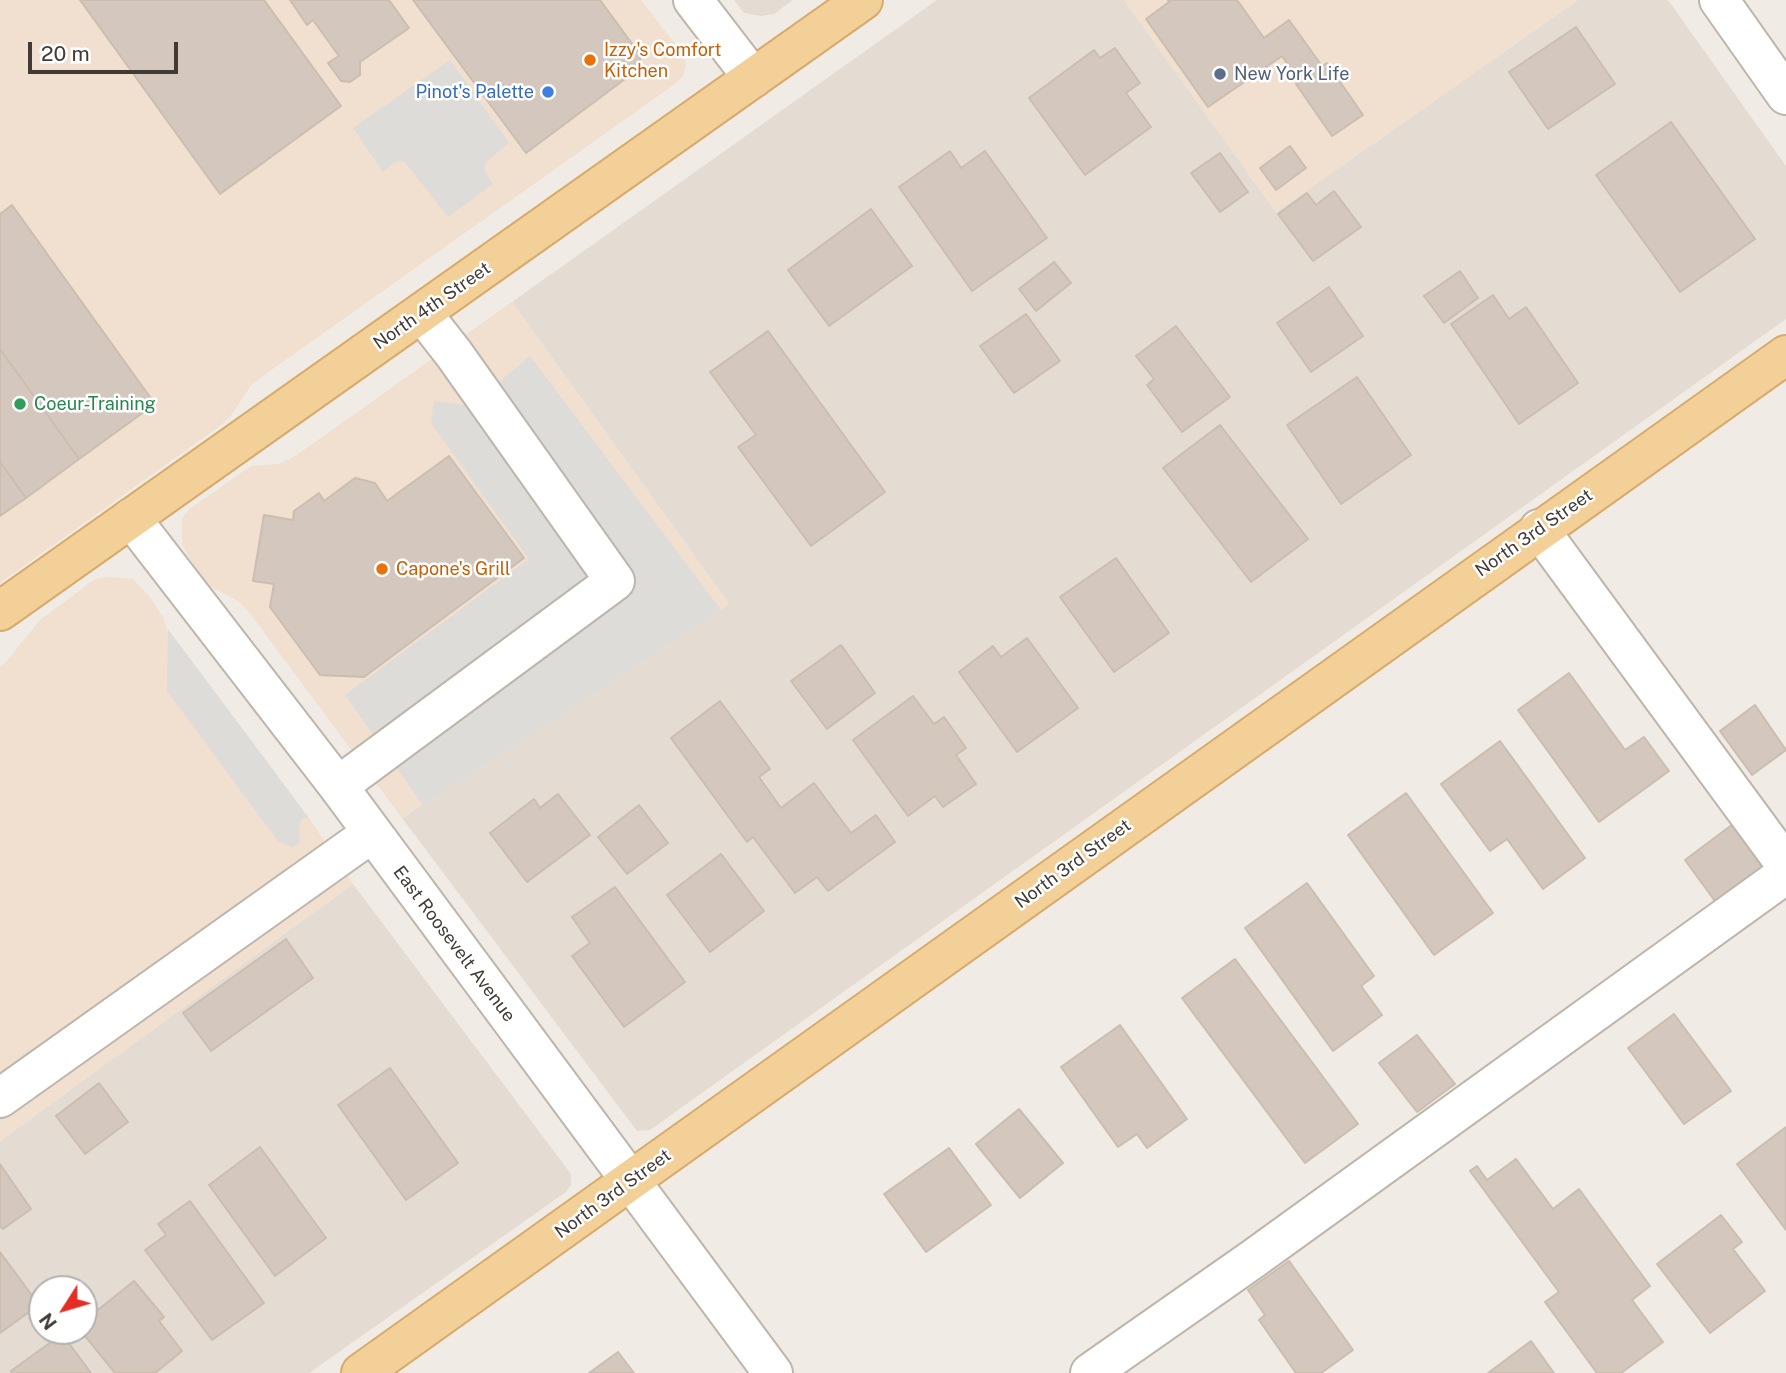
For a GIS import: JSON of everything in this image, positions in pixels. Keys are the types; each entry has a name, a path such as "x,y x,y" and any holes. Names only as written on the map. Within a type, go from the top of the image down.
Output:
{"main road":[{"name":"North 4th Street","path":"0,611 863,0"},
{"name":"North 3rd Street","path":"361,1373 1786,355"}],"street":[{"path":"693,0 753,78"},
{"path":"1719,0 1786,95"},
{"path":"338,786 615,581 422,313"},
{"name":"East Roosevelt Avenue","path":"131,518 338,786 773,1373"},
{"path":"1539,530 1786,865"},
{"path":"0,1098 372,833"},
{"path":"1090,1373 1786,874"}],"shaded area":[{"path":"0,0 641,0 682,53 686,64 683,76 675,84 267,373 251,385 233,413 220,426 0,583"},
{"path":"734,0 793,0 774,14 761,16 744,13"},
{"path":"937,0 1124,0 1276,212 1578,0 1668,0 1786,166 1786,319 650,1130 637,1131 402,818 729,604 512,302"},
{"path":"1124,0 1578,0 1276,212"},
{"path":"450,60 509,143 485,165 485,172 493,184 448,217 405,162 393,163 383,172 353,128"},
{"path":"512,302 729,604 402,818 249,612 238,601 207,584 198,573 182,544 182,519 188,510 251,466 279,464 294,457"},
{"path":"530,356 721,610 423,805 345,695 529,559 431,423 434,401 471,406"},
{"path":"95,579 133,579 150,597 164,619 169,636 300,823 303,818 309,818 353,884 0,1141 0,667 40,620"},
{"path":"168,629 309,818 303,818 300,823 299,844 291,847 278,841 167,691"},
{"path":"353,884 571,1174 571,1185 566,1192 309,1373 0,1373 0,1141"}],"building":[{"path":"80,0 264,0 341,106 220,194"},
{"path":"290,0 389,0 409,28 360,62 360,75 350,82 341,81 328,63 339,56 313,20 307,25"},
{"path":"413,0 600,0 641,56 637,70 526,153"},
{"name":"New York Life","path":"1168,0 1237,0 1264,38 1289,20 1322,66 1327,63 1363,115 1332,136 1296,84 1300,82 1282,56 1208,107 1146,19 1169,2"},
{"path":"1576,27 1615,84 1548,129 1509,72"},
{"path":"1115,48 1140,83 1126,93 1151,127 1085,175 1029,98 1094,50 1100,58"},
{"path":"1671,122 1755,239 1680,292 1596,175"},
{"path":"1290,146 1306,168 1276,190 1260,168"},
{"path":"950,151 961,168 985,151 1047,238 972,291 899,187"},
{"path":"1220,153 1248,192 1220,212 1191,173"},
{"path":"1334,191 1361,227 1313,261 1278,214 1307,193 1316,205"},
{"path":"12,205 155,404 79,459 0,349 0,214"},
{"path":"871,209 912,266 829,326 788,270"},
{"path":"1054,262 1071,283 1036,311 1019,289"},
{"path":"1460,271 1478,298 1444,323 1424,296"},
{"path":"1329,287 1363,336 1311,372 1277,323"},
{"path":"1493,295 1509,319 1526,307 1578,383 1519,424 1451,324"},
{"path":"1026,314 1060,361 1014,393 980,346"},
{"path":"1176,326 1230,397 1182,432 1147,385 1154,379 1136,356"},
{"path":"768,331 885,492 811,546 738,447 756,435 710,372"},
{"name":"Coeur-Training","path":"0,349 79,459 26,498 0,462"},
{"path":"1357,377 1411,455 1341,504 1287,425"},
{"path":"1220,425 1308,539 1251,582 1163,468"},
{"name":"Capone's Grill","path":"449,456 524,558 364,677 320,675 270,607 274,584 253,581 264,515 293,520 294,511 319,493 324,501 355,478 375,483 387,501"},
{"path":"0,462 26,498 0,516"},
{"path":"1116,558 1169,633 1114,672 1060,597"},
{"path":"1027,638 1078,708 1017,752 959,672 993,646 1001,657"},
{"path":"841,645 875,693 827,729 791,681"},
{"path":"1569,673 1625,750 1644,737 1669,771 1599,822 1518,710"},
{"path":"913,696 934,724 944,717 966,748 956,755 976,784 943,807 935,796 908,816 853,740"},
{"path":"720,701 770,769 759,777 781,808 814,783 851,833 876,815 895,842 828,891 817,877 795,893 753,837 747,842 671,738"},
{"path":"1755,705 1786,750 1752,775 1720,731"},
{"path":"1500,741 1585,858 1543,889 1507,839 1490,851 1441,784"},
{"path":"1406,793 1493,913 1434,955 1348,835"},
{"path":"558,794 590,835 527,882 490,833 534,799 540,808"},
{"path":"639,805 668,843 627,874 598,837"},
{"path":"1733,824 1768,872 1720,908 1685,860"},
{"path":"721,854 764,911 710,952 667,895"},
{"path":"1307,883 1374,976 1361,986 1382,1015 1333,1051 1245,928"},
{"path":"615,887 685,982 624,1027 572,956 590,943 572,917"},
{"path":"286,939 313,978 211,1051 183,1013"},
{"path":"1235,959 1358,1124 1305,1163 1182,998"},
{"path":"1674,1014 1731,1091 1684,1124 1628,1048"},
{"path":"1120,1025 1187,1119 1147,1148 1137,1134 1118,1147 1061,1067"},
{"path":"1417,1035 1455,1084 1417,1112 1379,1063"},
{"path":"390,1068 458,1163 406,1200 338,1105"},
{"path":"99,1083 128,1122 85,1154 56,1116"},
{"path":"1019,1109 1063,1163 1020,1198 976,1144"},
{"path":"1786,1127 1786,1230 1737,1164"},
{"path":"260,1147 326,1238 275,1276 209,1185"},
{"path":"949,1148 991,1205 926,1252 884,1194"},
{"path":"1516,1159 1553,1209 1579,1189 1650,1286 1632,1300 1663,1342 1621,1373 1597,1373 1545,1302 1559,1292 1470,1171 1477,1166 1487,1180"},
{"path":"0,1164 31,1209 3,1229 0,1226"},
{"path":"190,1201 264,1303 212,1340 145,1250 166,1235 158,1224"},
{"path":"1721,1215 1742,1242 1733,1249 1765,1291 1710,1333 1657,1264"},
{"path":"0,1252 28,1290 28,1313 0,1333"},
{"path":"1289,1261 1353,1350 1321,1373 1296,1373 1259,1320 1265,1315 1248,1290"},
{"path":"134,1281 164,1317 159,1321 182,1351 155,1373 115,1373 92,1345 98,1345 98,1310"},
{"path":"1531,1341 1554,1373 1488,1373"},
{"path":"47,1345 70,1345 91,1373 12,1373 11,1371"},
{"path":"618,1352 634,1373 589,1373"}],"place":[{"name":"Izzy's Comfort Kitchen","path":"590,60"},
{"name":"New York Life","path":"1220,74"},
{"name":"Pinot's Palette","path":"548,92"},
{"name":"Coeur-Training","path":"20,404"},
{"name":"Capone's Grill","path":"382,569"}]}
